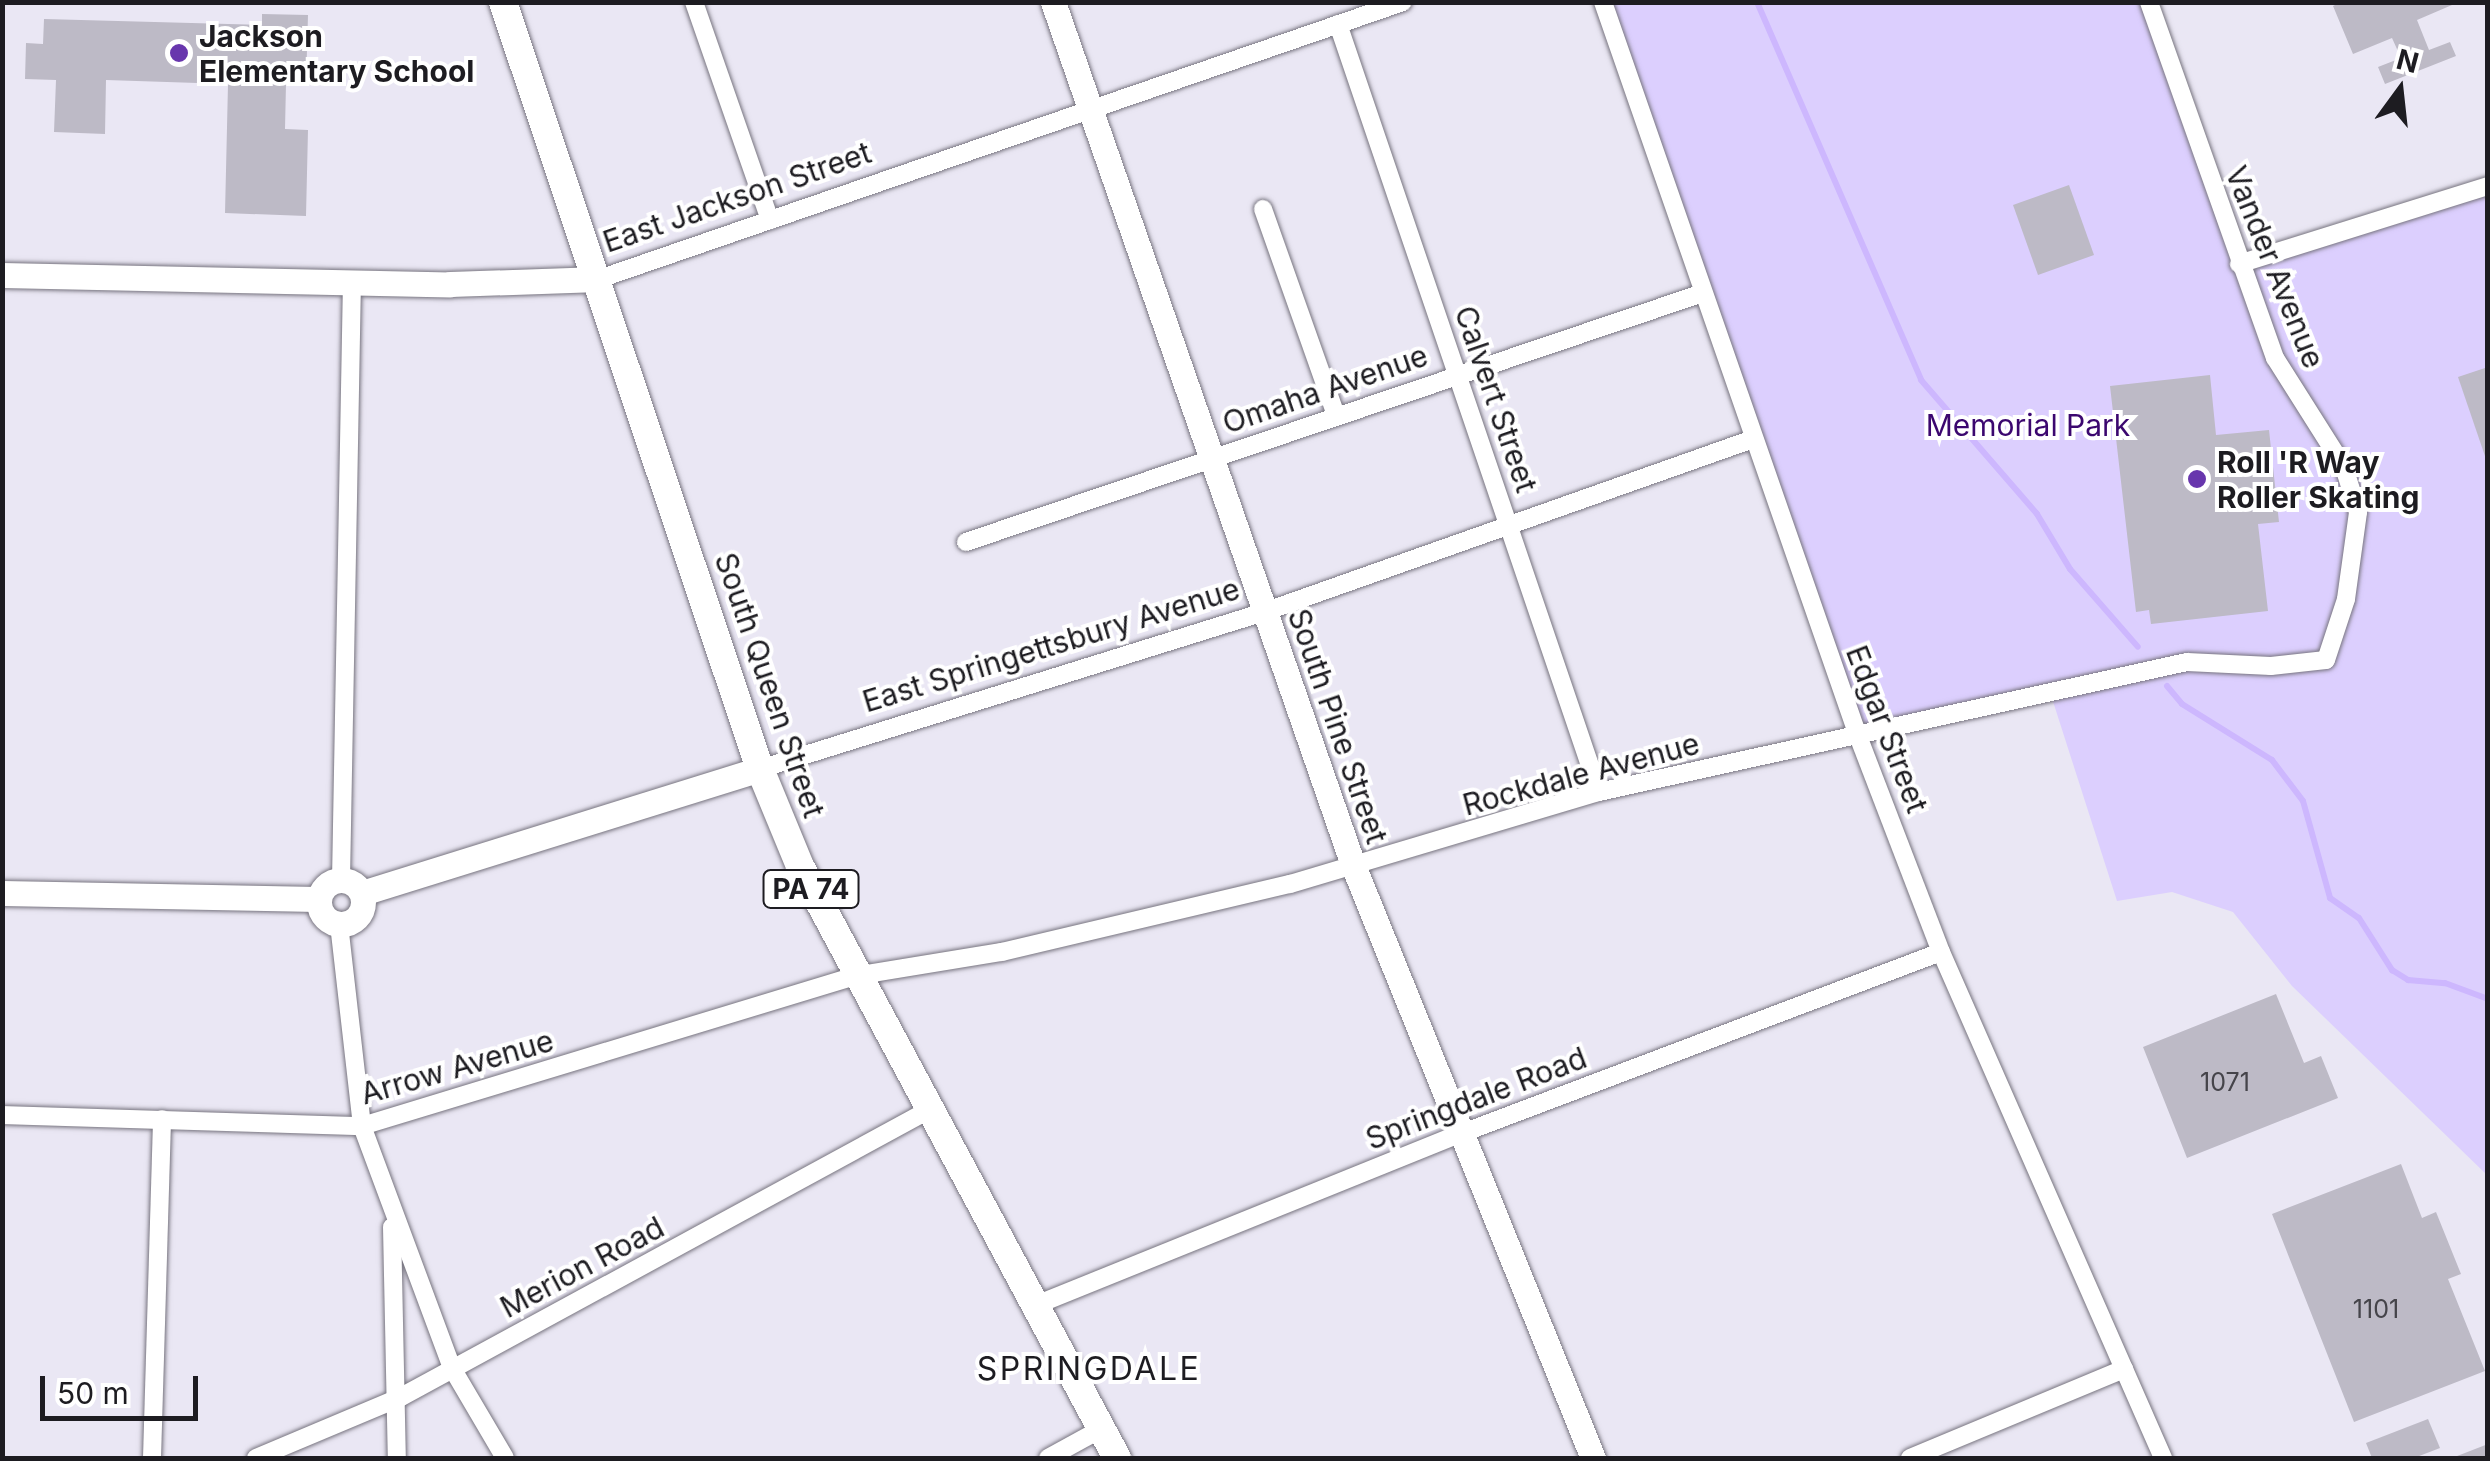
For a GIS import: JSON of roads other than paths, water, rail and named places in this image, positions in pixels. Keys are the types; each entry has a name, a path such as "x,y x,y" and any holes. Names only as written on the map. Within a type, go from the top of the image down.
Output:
{"main road":[{"name":"South Queen Street","path":"503,2 599,279 760,769 854,976 1118,1458"}],"street":[{"path":"694,2 770,220"},
{"name":"South Pine Street","path":"1053,2 1353,866 1593,1458"},
{"name":"East Jackson Street","path":"2,275 599,279 1402,2"},
{"name":"Edgar Street","path":"1603,2 1858,736 1940,952 2162,1458"},
{"name":"Vander Avenue","path":"2148,2 2275,358 2344,467 2358,512 2346,599 2326,660"},
{"name":"Calvert Street","path":"1338,24 1600,792"},
{"path":"2239,264 2488,186"},
{"path":"1263,210 1336,415"},
{"path":"339,924 359,916 351,886 352,280"},
{"name":"Omaha Avenue","path":"966,542 1458,372 1703,293"},
{"name":"East Springettsbury Avenue","path":"318,899 328,884 351,886 760,769 1264,612 1753,439"},
{"name":"Rockdale Avenue","path":"854,976 1002,952 1353,866 1600,792 2187,662 2271,666 2326,660"},
{"path":"2,892 318,899 322,914 339,924"},
{"path":"339,924 362,1126 452,1368 505,1458"},
{"name":"Springdale Road","path":"1036,1305 1460,1134 1940,952"},
{"name":"Arrow Avenue","path":"2,1114 362,1126 854,976"},
{"name":"Merion Road","path":"256,1458 400,1397 928,1110"},
{"path":"152,1458 162,1119"},
{"path":"391,1206 400,1397 397,1458"},
{"path":"1910,1458 2124,1369"},
{"path":"1048,1458 1101,1429"}],"waterway":[{"path":"1757,2 1921,380 2037,514 2070,569 2138,647"},
{"path":"2167,686 2182,704 2272,760 2303,801 2330,898 2359,918 2392,970 2408,980 2445,983 2488,999"}],"place":[{"name":"Jackson Elementary School","path":"179,53"},
{"name":"Roll 'R Way Roller Skating","path":"2197,479"}],"district":[{"name":"SPRINGDALE","path":"1089,1369"}],"park label":[{"name":"Memorial Park","path":"2028,425"}]}
